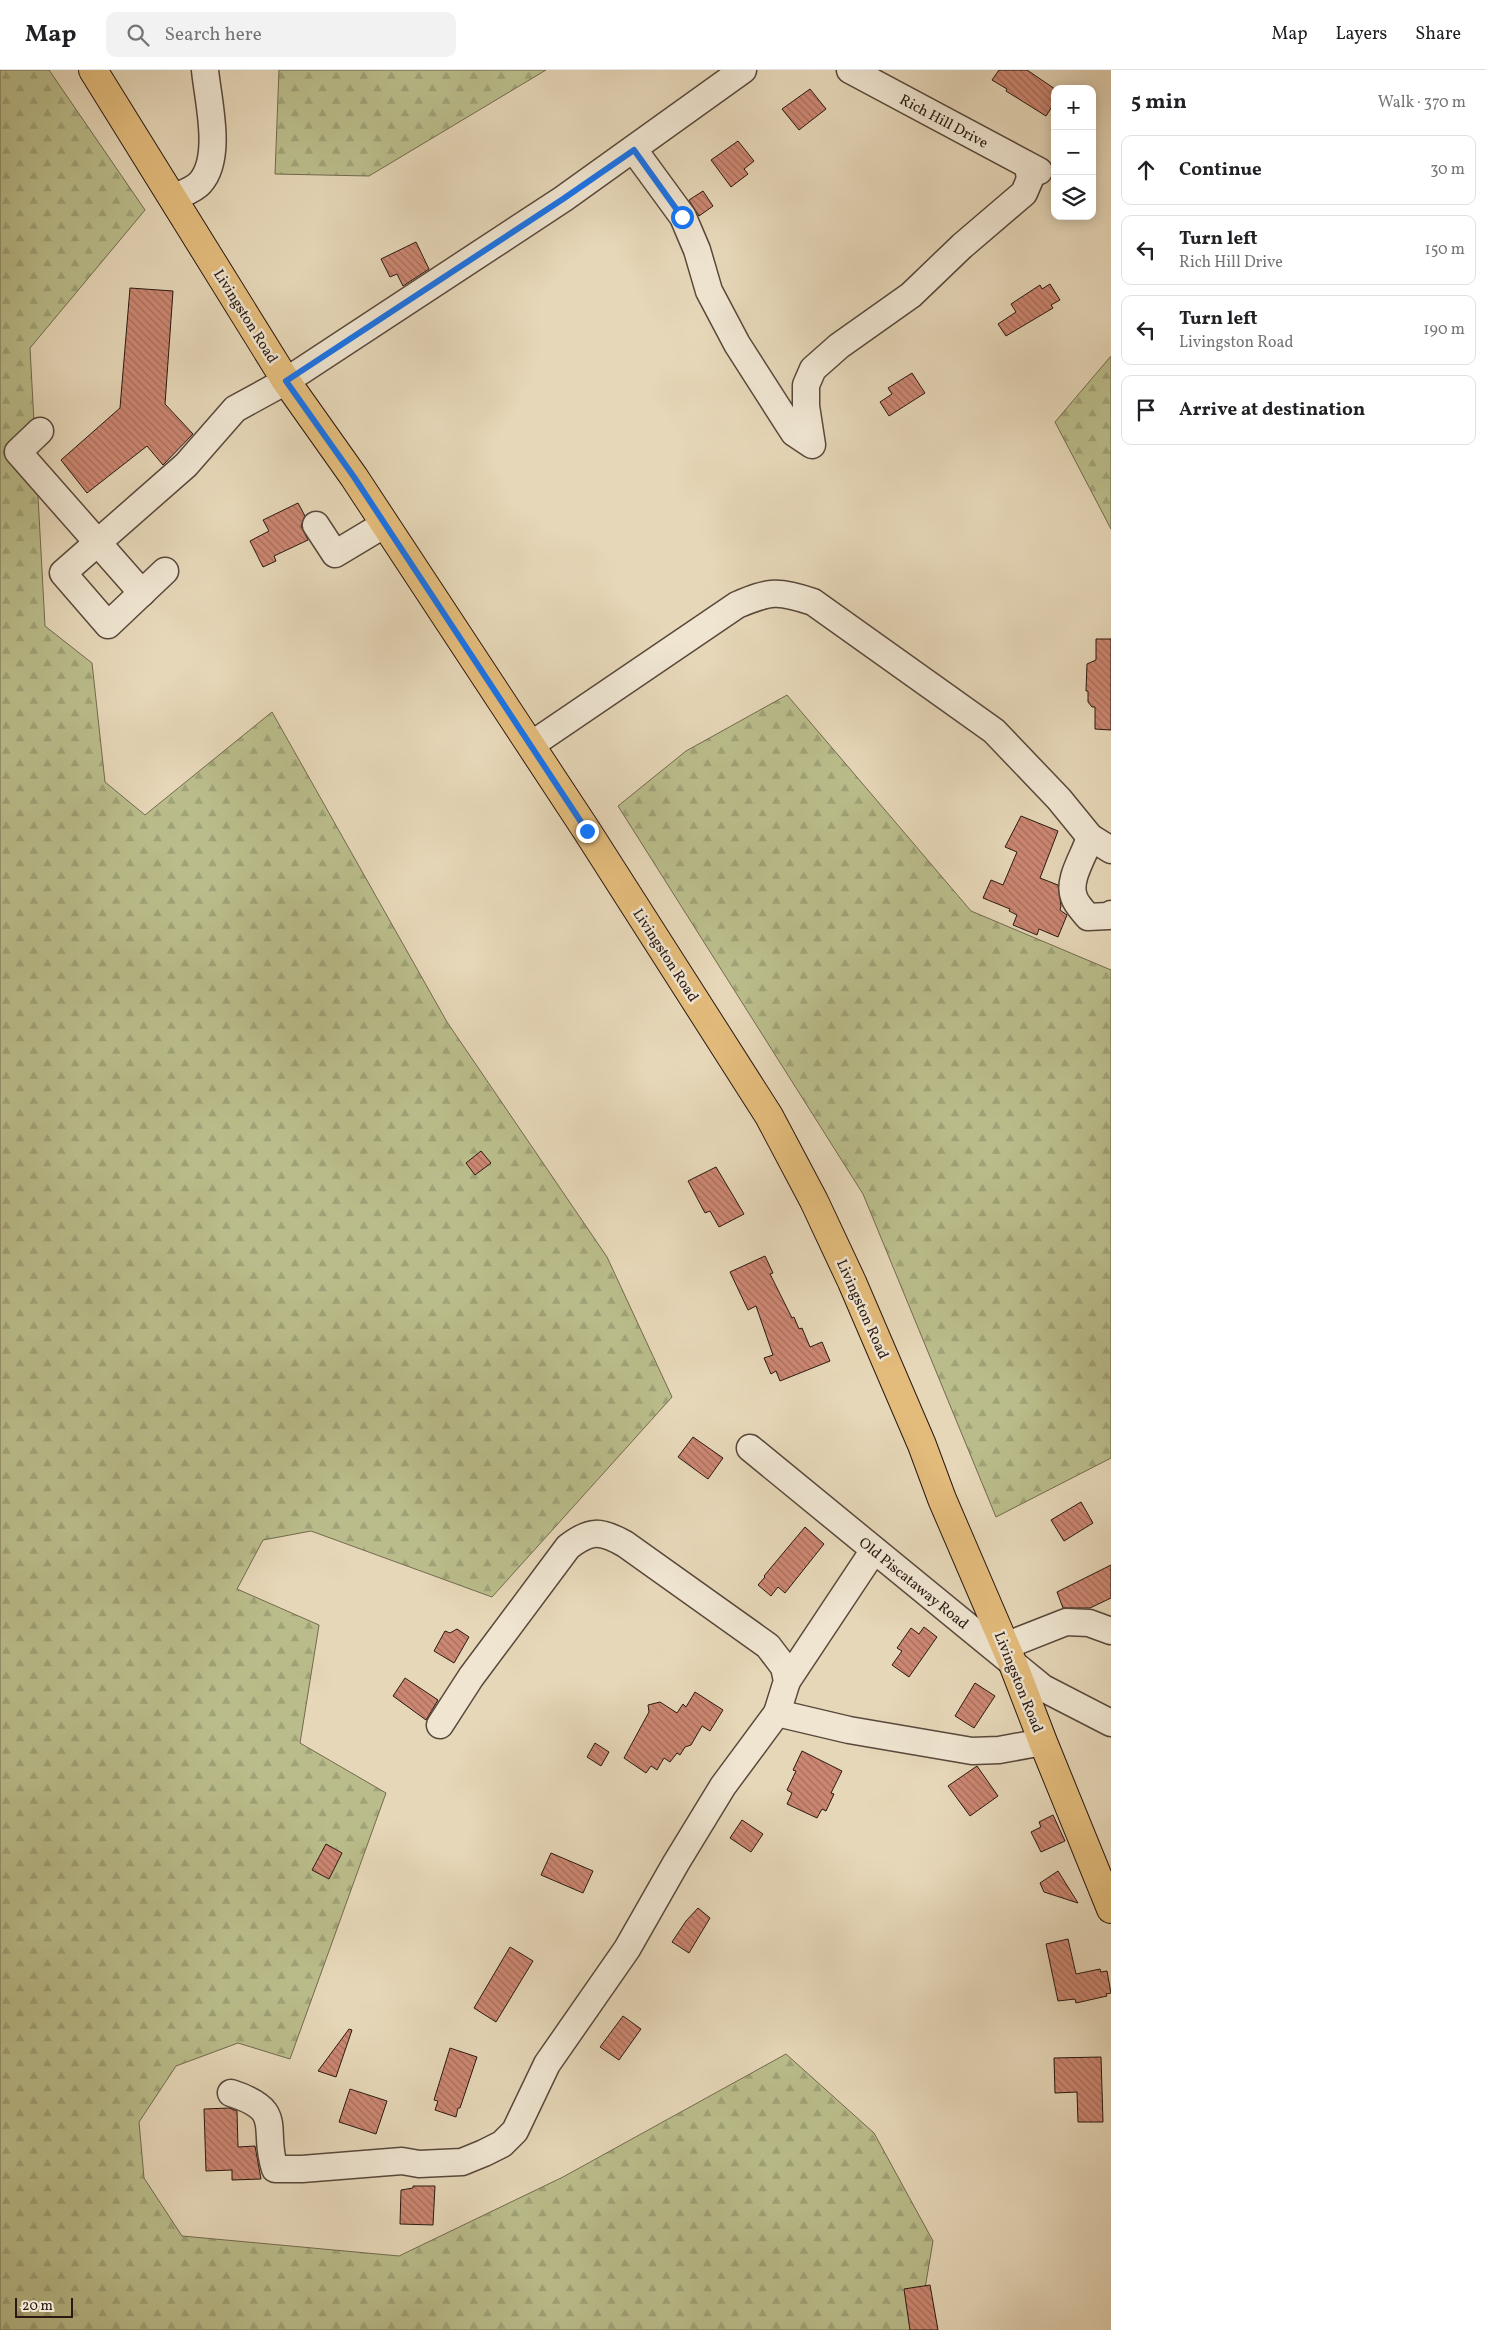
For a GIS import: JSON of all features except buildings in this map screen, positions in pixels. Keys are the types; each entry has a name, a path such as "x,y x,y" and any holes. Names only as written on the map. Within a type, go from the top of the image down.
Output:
{"main road":[{"name":"Livingston Road","path":"93,70 286,381 385,524 531,746 769,1116 814,1202 875,1336 1009,1655 1111,1909"}],"street":[{"path":"173,198 199,184 209,170 213,153 205,70"},
{"path":"165,572 108,625 63,573 186,465 235,409 286,381 563,199 634,150 743,70"},
{"name":"Rich Hill Drive","path":"634,150 682,217 697,250 709,291 737,344 794,433 812,445 806,406 806,385 813,369 839,346 911,295 962,246 1024,192 1033,169 850,70"},
{"path":"40,431 18,452 142,593"},
{"path":"316,525 334,554 385,524"},
{"path":"531,746 737,605 764,593 788,594 813,602 994,731 1100,843 1073,879 1074,899 1088,917 1108,916 1111,914"},
{"name":"Old Piscataway Road","path":"750,1448 874,1550 1009,1655 1044,1688 1111,1723"},
{"path":"440,1725 471,1677 568,1547 581,1537 594,1532 612,1537 625,1544 768,1646 784,1667 787,1682"},
{"path":"231,2094 252,2100 265,2112 271,2128 270,2154 275,2169 302,2169 402,2161 419,2164 462,2162 496,2147 515,2131 547,2064 627,1949 723,1786 777,1713 787,1682 874,1550"},
{"path":"1009,1655 1066,1622 1089,1622 1111,1631"},
{"path":"777,1713 849,1730 972,1751 999,1750 1043,1742"}],"green space":[{"path":"0,70 49,70 145,210 30,348 45,626 92,663 105,782 145,815 272,712 447,1022 607,1257 672,1397 492,1597 311,1531 263,1540 237,1589 319,1625 300,1743 386,1793 290,2059 238,2043 176,2066 139,2122 144,2178 182,2236 399,2256 563,2177 786,2054 874,2133 933,2241 918,2330 0,2330"},
{"path":"279,70 546,70 369,176 275,174"},
{"path":"1111,356 1111,529 1055,422"},
{"path":"787,695 971,911 1111,970 1111,1458 996,1517 863,1194 618,806 686,751"}],"route":[{"path":"587,831 354,477 286,381 563,199 634,150 682,217"}]}
